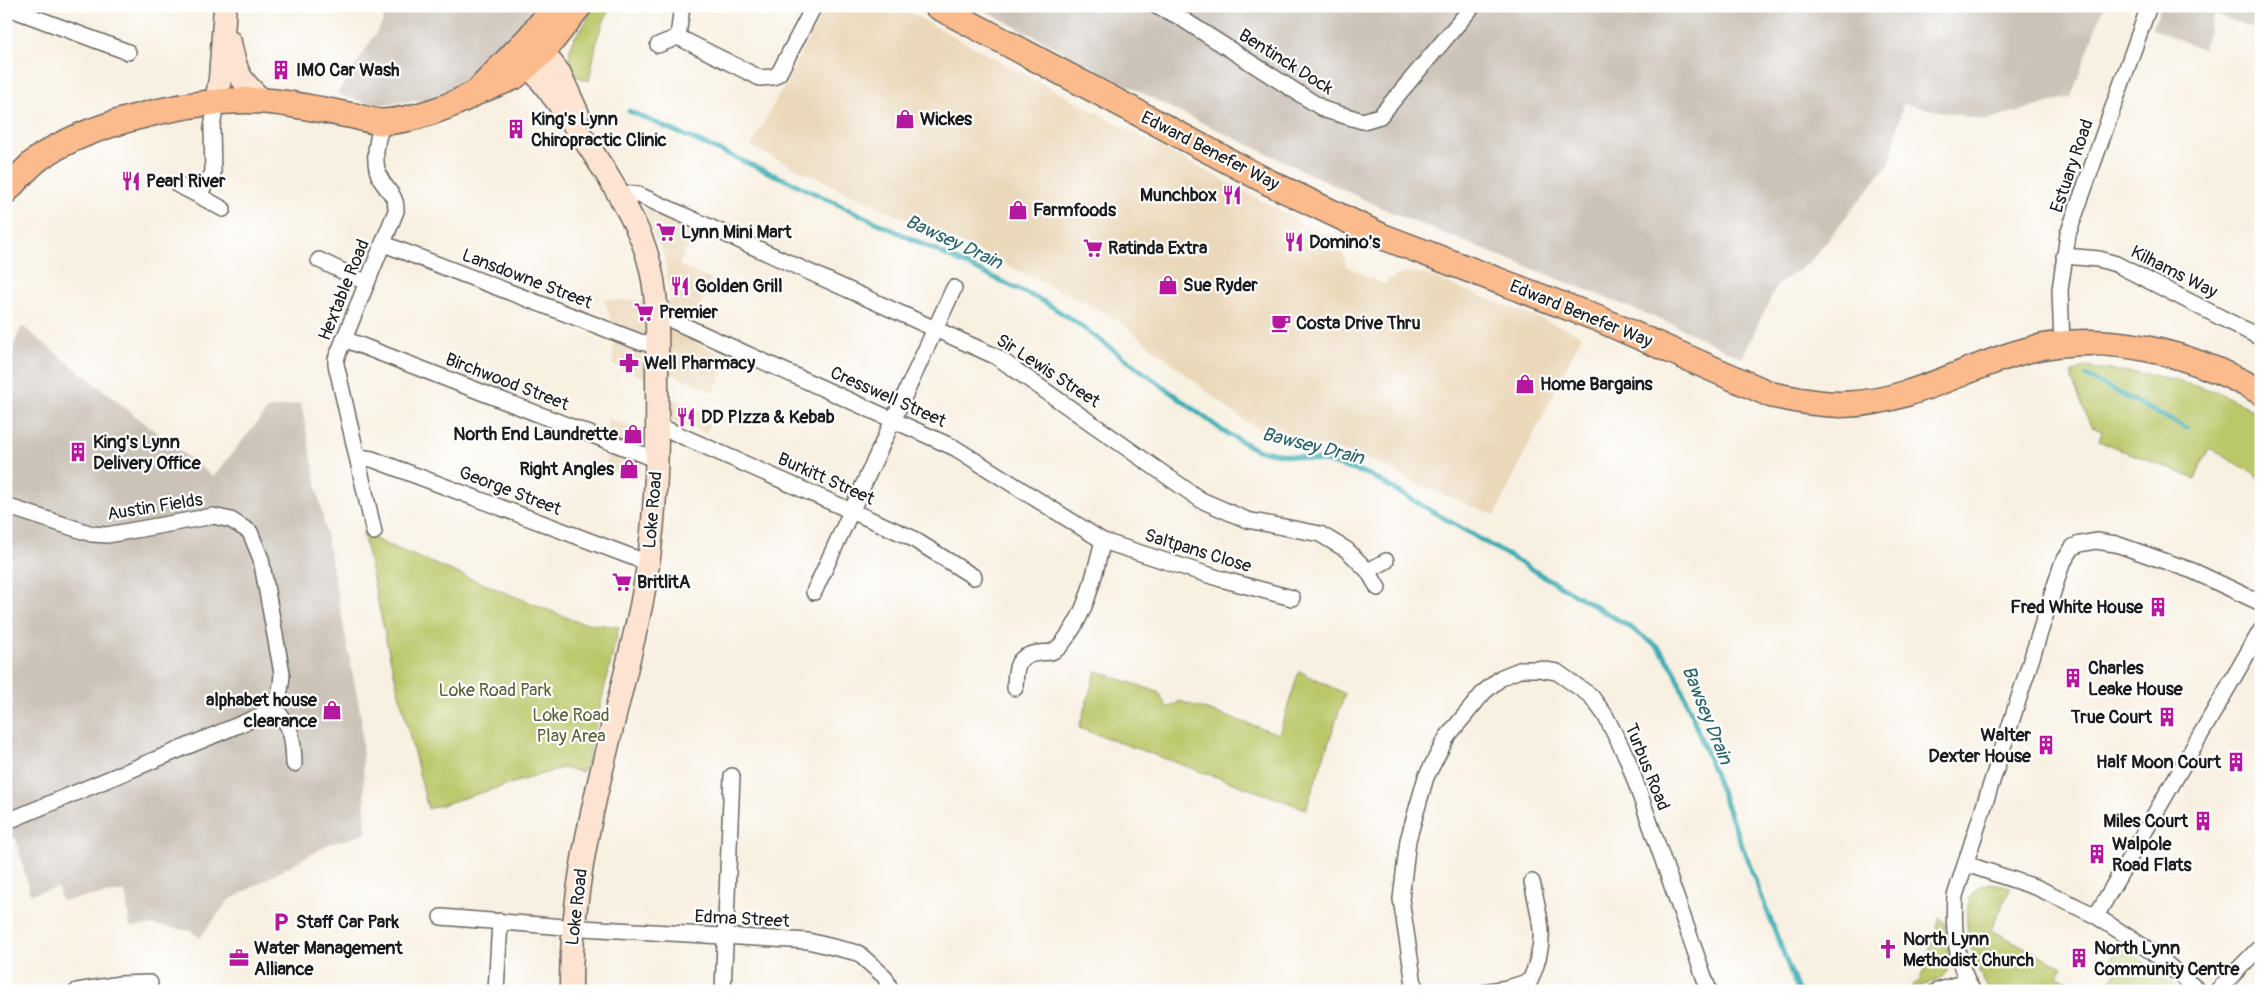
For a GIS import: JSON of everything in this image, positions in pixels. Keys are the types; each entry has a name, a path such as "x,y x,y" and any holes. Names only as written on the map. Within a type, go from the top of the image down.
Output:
{"main road":[{"path":"530,51 555,6"},
{"path":"6,191 40,158 69,140 142,117 192,105 216,102 263,102 293,105 383,122 437,109 477,92 530,51 580,6"},
{"name":"Edward Benefer Way","path":"937,6 1268,182 1381,236 1599,319 1772,395 1851,404 1885,399 2027,350 2062,344 2112,344 2177,355 2261,392"}],"street":[{"path":"6,6 128,52"},
{"path":"678,37 682,6"},
{"path":"658,45 678,37 760,78 767,79 779,74 814,6"},
{"name":"Bentinck Dock","path":"1156,6 1176,15 1325,110 1364,121 1380,116 1473,6"},
{"name":"Estuary Road","path":"2062,344 2060,290 2070,228 2148,6"},
{"path":"198,195 213,173 212,128 220,79 225,12"},
{"path":"225,12 235,69 245,84 263,102"},
{"name":"Loke Road","path":"530,51 560,74 596,156 633,220 647,252 654,288 656,313 657,460 654,513 648,563 641,605 586,842 573,927 571,991"},
{"name":"Hextable Road","path":"374,532 336,364 344,339 384,244 396,204 394,196 383,182 378,171 376,140 383,122"},
{"path":"178,185 224,210"},
{"name":"Sir Lewis Street","path":"617,192 639,195 997,357 1201,500 1247,520 1320,534 1347,550 1368,571 1378,588"},
{"name":"Lansdowne Street","path":"384,244 640,342 657,345"},
{"name":"Kilhams Way","path":"2064,256 2099,259 2116,264 2261,338"},
{"path":"319,260 367,283"},
{"path":"814,592 954,288"},
{"name":"Cresswell Street","path":"656,313 955,448 1098,538"},
{"name":"Birchwood Street","path":"344,339 657,460"},
{"name":"Burkitt Street","path":"658,425 910,538 974,577"},
{"name":"George Street","path":"358,457 372,459 648,563"},
{"name":"Austin Fields","path":"6,506 92,534 108,535 212,516 231,520 250,532 261,559 282,673 282,686 273,707"},
{"path":"1081,587 1098,538"},
{"path":"1015,688 1016,670 1019,661 1025,656 1050,652 1060,647 1085,608 1098,538"},
{"name":"Saltpans Close","path":"1098,538 1221,579 1292,598"},
{"path":"1937,991 1970,986 1957,949 1954,918 1955,896 2062,564 2073,547 2096,541 2116,544 2193,570 2261,603"},
{"path":"1368,571 1386,561"},
{"path":"2096,916 2261,630"},
{"name":"Turbus Road","path":"1415,991 1401,900 1408,840 1426,777 1447,738 1484,692 1502,677 1522,669 1557,672 1591,696 1605,715 1626,758 1708,991"},
{"path":"8,821 205,740 260,716 273,707 281,714 293,735 294,764"},
{"path":"723,991 732,776"},
{"path":"1966,864 2038,888 2096,916 2152,952 2199,991"},
{"path":"1489,991 1508,988 1530,981 1539,960 1542,928 1532,882"},
{"name":"Edma Street","path":"441,916 573,927 808,941 858,953 884,977 891,991"},
{"path":"496,991 500,921"},
{"path":"2218,991 2259,952"},
{"path":"77,991 120,984 150,983"}],"shaded area":[{"path":"385,6 541,6 516,34 463,80 439,94 423,100 382,104 364,102 337,94 383,22"},
{"path":"826,6 897,6 1333,239 1344,255 1346,266 1383,284 1406,272 1424,274 1582,335 1495,515 1419,485 1382,465 1339,450 1278,437 1254,426 1235,414 1124,325 1106,313 959,242 918,225 751,147"},
{"path":"976,6 2104,6 2071,97 1985,120 1903,104 1890,162 1809,263 1777,285 1742,358 1676,326 1388,211 1169,107"},
{"path":"2161,6 2261,6 2261,31 2214,14 2203,49 2152,29"},
{"path":"646,209 695,231 679,265 711,280 694,318 689,339 729,358 714,392 672,374 643,377 612,365 614,344 611,319 605,300 672,301 664,256 643,210"},
{"path":"22,326 213,477 268,409 301,403 361,717 366,834 329,844 228,901 200,938 191,931 156,925 130,927 125,891 61,901 58,888 30,894 16,838 6,840 6,362"},
{"name":"DD PIzza & Kebab","path":"673,399 713,417 706,433 670,420"},
{"path":"607,419 643,429 642,480 617,471 606,470"}],"green space":[{"path":"593,6 610,6 598,36 589,81 575,75 570,63 570,53 571,44 585,24"},
{"path":"2084,367 2154,375 2218,392 2261,414 2261,481 2252,472 2209,448 2195,479 2099,441 2102,431 2091,427 2072,380 2073,373"},
{"name":"Loke Road Park","path":"363,532 383,543 578,622 619,627 586,766 582,772 562,768 428,809 388,649"},
{"path":"1096,671 1158,692 1168,708 1180,701 1279,734 1299,671 1345,694 1306,809 1079,728"},
{"path":"1991,883 2011,887 1991,930 2063,967 2058,976 2084,991 1990,991 1973,955 1969,940 1967,910 1970,898 1977,888"},
{"path":"1940,917 1944,922 1949,952 1948,968 1940,978 1913,989 1912,985 1920,981"},
{"path":"2118,943 2153,968 2180,991 2105,991 2119,965 2110,959"}],"waterway":[{"name":"Bawsey Drain","path":"629,111 795,184 1043,301 1074,321 1223,431 1257,450 1328,462 1370,475 1627,625 1659,648 1674,669 1798,991"},
{"path":"2086,376 2186,428"}],"place":[{"name":"IMO Car Wash","path":"281,70"},
{"name":"Wickes","path":"905,119"},
{"name":"King's Lynn Chiropractic Clinic","path":"516,129"},
{"name":"Pearl River","path":"131,181"},
{"name":"Munchbox","path":"1232,195"},
{"name":"Farmfoods","path":"1018,210"},
{"name":"Lynn Mini Mart","path":"666,232"},
{"name":"Domino's","path":"1294,242"},
{"name":"Ratinda Extra","path":"1093,248"},
{"name":"Sue Ryder","path":"1168,285"},
{"name":"Golden Grill","path":"680,286"},
{"name":"Premier","path":"644,312"},
{"name":"Costa Drive Thru","path":"1281,323"},
{"name":"Well Pharmacy","path":"629,363"},
{"name":"Home Bargains","path":"1525,384"},
{"name":"DD PIzza & Kebab","path":"686,417"},
{"name":"North End Laundrette","path":"633,434"},
{"name":"King's Lynn Delivery Office","path":"78,452"},
{"name":"Right Angles","path":"629,469"},
{"name":"BritlitA","path":"622,582"},
{"name":"Fred White House","path":"2158,607"},
{"name":"Charles Leake House","path":"2073,678"},
{"name":"alphabet house clearance","path":"332,710"},
{"name":"True Court","path":"2167,717"},
{"name":"Walter Dexter House","path":"2046,745"},
{"name":"Half Moon Court","path":"2236,762"},
{"name":"Miles Court","path":"2203,821"},
{"name":"Walpole Road Flats","path":"2097,854"},
{"name":"Staff Car Park","path":"281,922"},
{"name":"North Lynn Methodist Church","path":"1888,949"},
{"name":"Water Management Alliance","path":"239,958"},
{"name":"North Lynn Community Centre","path":"2079,958"}],"park label":[{"name":"Loke Road Play Area","path":"571,725"}]}
